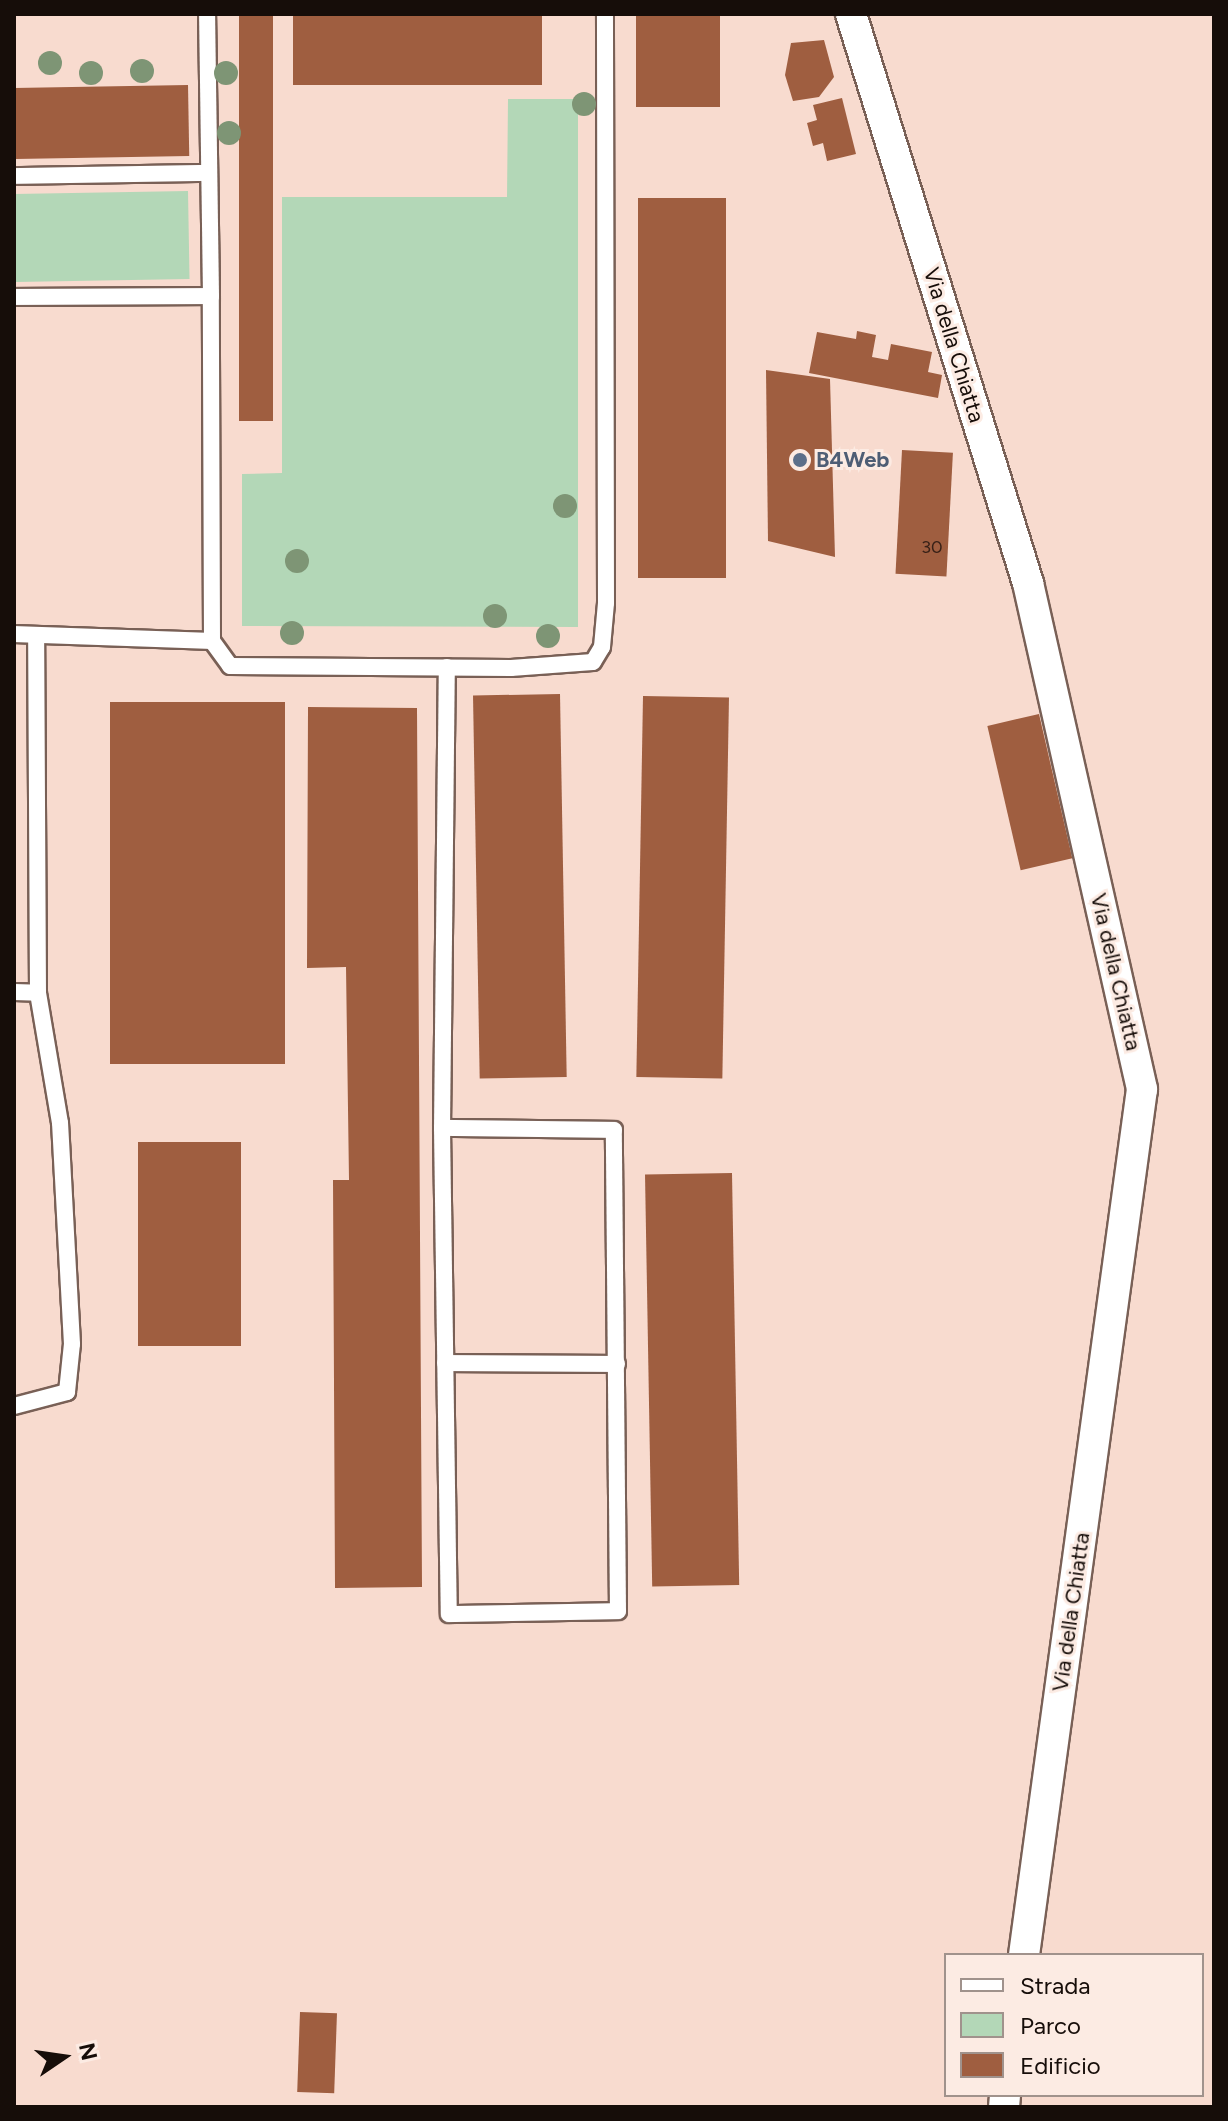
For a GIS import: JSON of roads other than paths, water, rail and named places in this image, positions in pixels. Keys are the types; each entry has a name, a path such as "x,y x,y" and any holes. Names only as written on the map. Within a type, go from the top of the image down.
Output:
{"street":[{"name":"Via della Chiatta","path":"851,14 1028,583 1142,1089 1024,1953"}],"lane":[{"path":"207,14 212,641 230,666 447,667 593,662 602,647 605,14"},
{"path":"14,176 206,173"},
{"path":"14,297 211,296"},
{"path":"14,634 212,641"},
{"path":"14,1406 67,1392 72,1344 60,1123 38,993 36,635"},
{"path":"442,1128 614,1130 618,1611 449,1614 442,1128 447,667"},
{"path":"14,992 38,993"},
{"path":"445,1363 617,1364"}],"place":[{"name":"B4Web","path":"800,460"}]}
